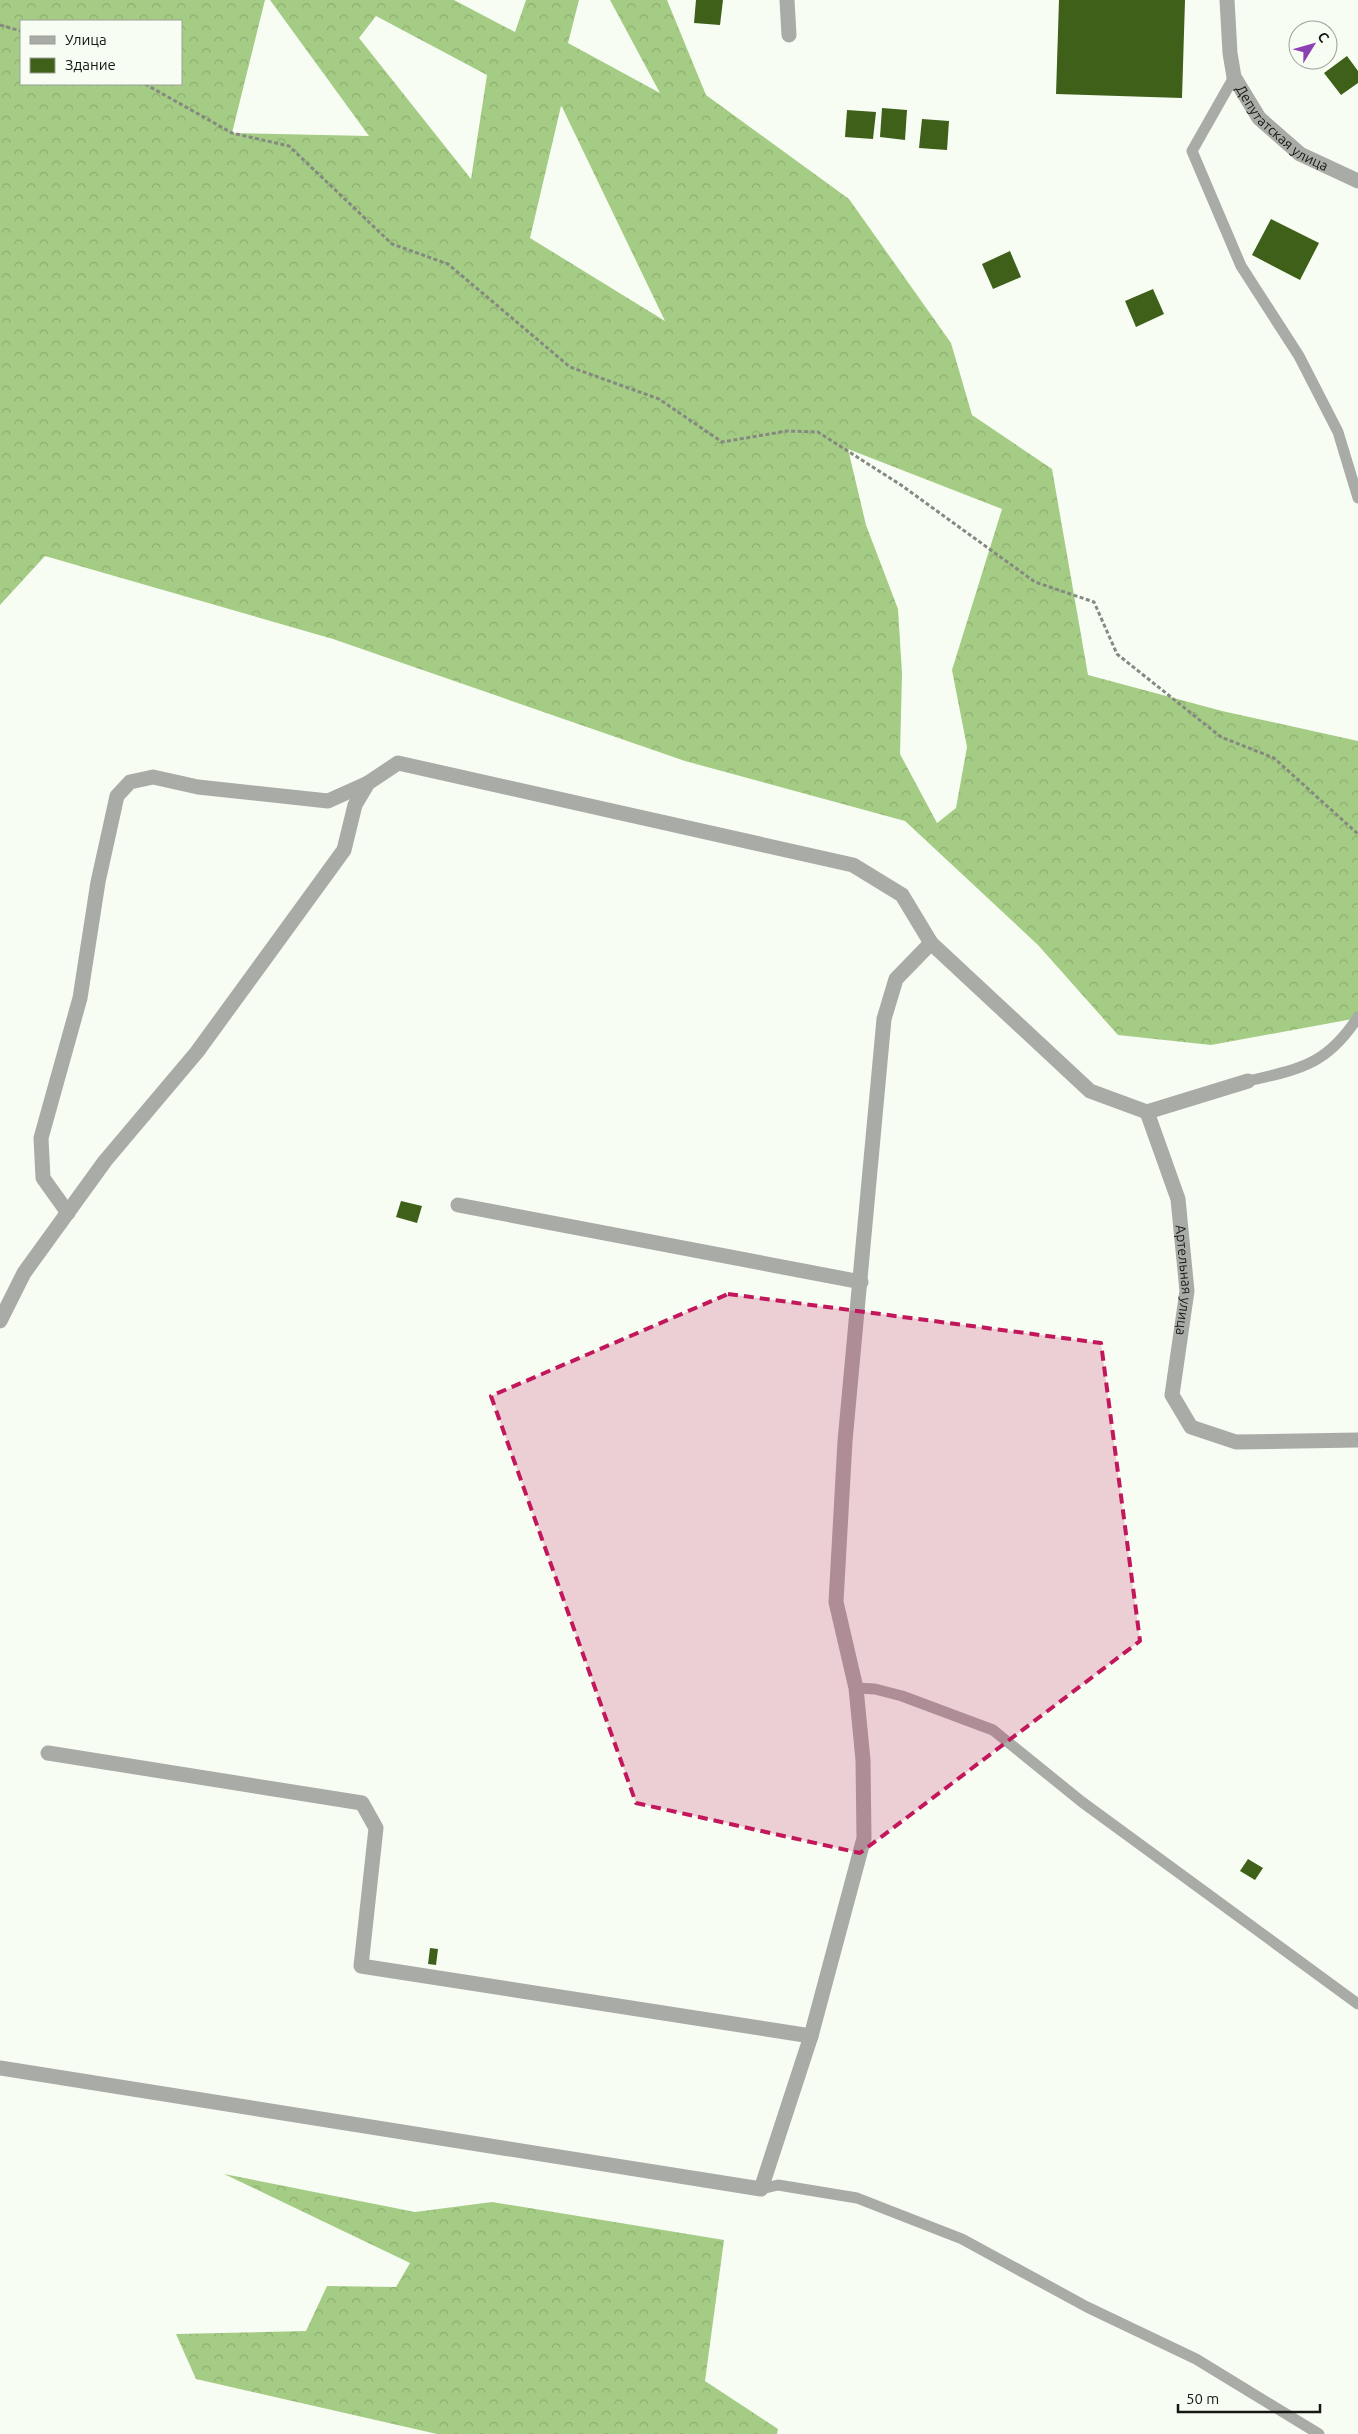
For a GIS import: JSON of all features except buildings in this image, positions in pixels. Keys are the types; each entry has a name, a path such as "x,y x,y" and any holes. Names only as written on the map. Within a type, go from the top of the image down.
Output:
{"street":[{"path":"787,0 789,35"},
{"name":"Депутатская улица","path":"1227,0 1230,53 1234,76 1259,118 1300,154 1358,182"},
{"path":"68,1214 42,1178 40,1138 80,998 98,882 117,796 130,782 153,777 198,787 328,801 368,783 398,763 854,866 902,896 931,943 1090,1091 1147,1112 1248,1081"},
{"path":"0,1321 24,1273 105,1161 197,1052 344,850 354,805 368,783"},
{"path":"0,2068 761,2189 810,2036 864,1838 863,1760 856,1688 836,1602 845,1441 884,1019 896,979 931,943"},
{"name":"Артельная улица","path":"1147,1112 1178,1199 1186,1291 1172,1395 1191,1427 1236,1442 1358,1440"},
{"path":"458,1205 861,1282"},
{"path":"48,1753 362,1803 376,1828 362,1966 810,2036"}],"lane":[{"path":"1234,76 1192,151 1241,266 1299,356 1338,432 1358,498"},
{"path":"1248,1081 1301,1069 1322,1057 1347,1035 1358,1017"},
{"path":"856,1688 875,1689 902,1696 993,1730 1082,1802 1358,2004"},
{"path":"761,2189 778,2185 857,2198 962,2239 1087,2307 1196,2359 1319,2434"}],"path":[{"path":"0,25 20,31"},
{"path":"147,85 232,133 288,146 392,244 448,264 570,367 659,399 722,442 787,431 818,432 902,485 1035,582 1094,602 1117,654 1221,737 1274,758 1358,834"}],"highlighted area":[{"path":"728,1294 1101,1343 1140,1641 860,1853 636,1803 491,1396"}],"green space":[{"path":"0,0 265,0 232,133 369,136 270,0 454,0 515,32 526,0 579,0 568,43 660,93 610,0 667,0 706,95 849,199 951,343 972,415 1052,469 1088,675 1222,711 1358,741 1358,1018 1211,1045 1118,1035 1038,945 905,821 685,761 333,639 45,556 0,605","holes":["376,16 487,75 471,179 359,38","562,107 665,321 530,238","848,449 1002,509 952,670 967,747 956,808 937,823 900,754 902,673 898,609 866,525"]},
{"path":"224,2174 415,2212 492,2202 724,2240 705,2381 778,2429 777,2434 437,2434 196,2379 176,2334 306,2331 327,2286 396,2287 410,2263"}]}
